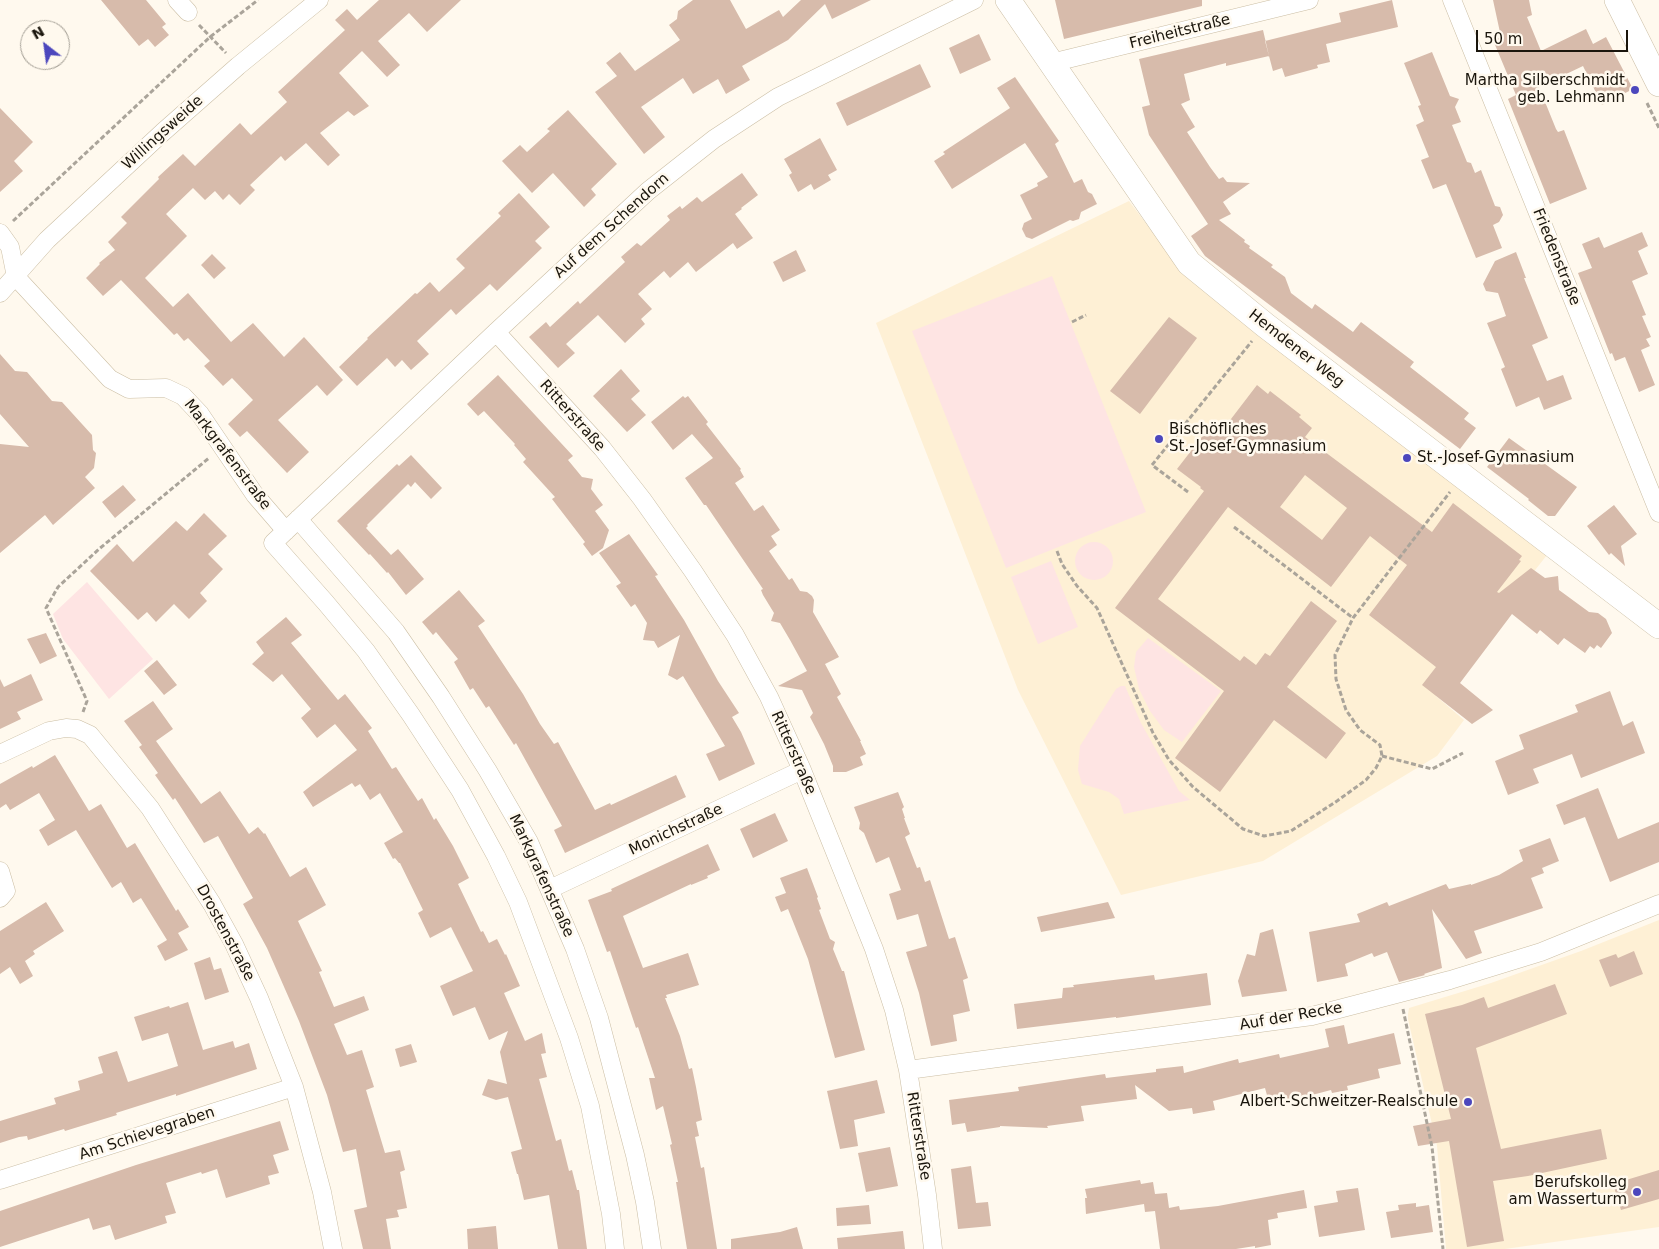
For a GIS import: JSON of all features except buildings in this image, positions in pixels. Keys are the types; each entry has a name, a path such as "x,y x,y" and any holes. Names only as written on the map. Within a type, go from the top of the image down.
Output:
{"street":[{"name":"Willingsweide","path":"0,293 47,240 164,132 238,66 319,0"},
{"name":"Auf dem Schendorn","path":"292,525 648,191 714,139 778,97 974,0"},
{"name":"Hemdener Weg","path":"1008,0 1189,263 1265,325 1659,626"},
{"name":"Freiheitstraße","path":"1051,63 1309,0"},
{"name":"Friedenstraße","path":"1452,0 1659,513"},
{"path":"1617,0 1659,84"},
{"path":"3,230 10,247 16,276"},
{"name":"Markgrafenstraße","path":"16,276 110,379 129,389 166,388 183,396 200,414 255,495 292,525 396,632 441,697 488,771 529,842 575,949 602,1027 635,1155 652,1249"},
{"name":"Ritterstraße","path":"496,332 602,448 642,499 687,563 739,643 769,697 802,770 874,949 894,1010 908,1070 927,1195 933,1249"},
{"name":"Markgrafenstraße","path":"292,525 274,543 366,651 411,715 460,790 496,856 518,902 566,1029 590,1106 612,1214 615,1249"},
{"path":"0,754 49,731 66,728 77,729"},
{"name":"Drostenstraße","path":"77,729 90,735 150,808 212,904 234,944 259,998 294,1087 322,1192 333,1249"},
{"name":"Monichstraße","path":"550,889 802,770"},
{"path":"0,871 6,890 0,898"},
{"name":"Auf der Recke","path":"908,1070 1312,1016 1400,994 1541,952 1659,904"},
{"name":"Am Schievegraben","path":"0,1180 294,1087"}],"path":[{"path":"3,230 210,37 258,0"},
{"path":"182,6 238,66"},
{"path":"1072,322 1086,316"},
{"path":"1188,492 1152,465 1265,325"},
{"path":"77,729 87,701 46,608 58,587 99,548 223,446"},
{"path":"1057,551 1062,564 1077,586 1097,608 1153,733 1169,760 1193,787 1243,829 1264,836 1291,831 1366,780 1376,768 1382,756 1380,745 1360,730 1346,710 1336,679 1335,655 1353,618 1462,476"},
{"path":"1234,527 1353,618"},
{"path":"1382,756 1432,769 1463,753"},
{"path":"1400,994 1432,1147 1443,1249"}],"shaded area":[{"name":"Bischöfliches St.-Josef-Gymnasium","path":"1129,201 1185,275 1547,555 1436,696 1464,720 1437,756 1263,861 1121,895 1018,690 876,323"},
{"path":"1052,276 1146,512 1006,568 912,331"},
{"path":"1094,542 1107,548 1113,561 1107,574 1094,580 1081,574 1075,561 1081,548"},
{"path":"1051,561 1078,627 1038,644 1011,577"},
{"path":"87,582 153,659 109,699 63,639 53,614"},
{"path":"1148,638 1221,691 1182,742 1164,730 1150,711 1139,689 1134,667 1136,652"},
{"path":"1125,686 1141,723 1179,791 1190,800 1124,814 1119,799 1109,792 1082,784 1078,770 1080,746 1116,689"},
{"path":"1659,920 1659,1227 1505,1249 1446,1249 1437,1146 1408,1019 1409,1008 1491,983 1581,951"}],"place":[{"name":"Martha Silberschmidt geb. Lehmann","path":"1635,90"},
{"name":"Bischöfliches St.-Josef-Gymnasium","path":"1159,439"},
{"name":"St.-Josef-Gymnasium","path":"1407,458"},
{"name":"Albert-Schweitzer-Realschule","path":"1468,1102"},
{"name":"Berufskolleg am Wasserturm","path":"1637,1192"}]}
